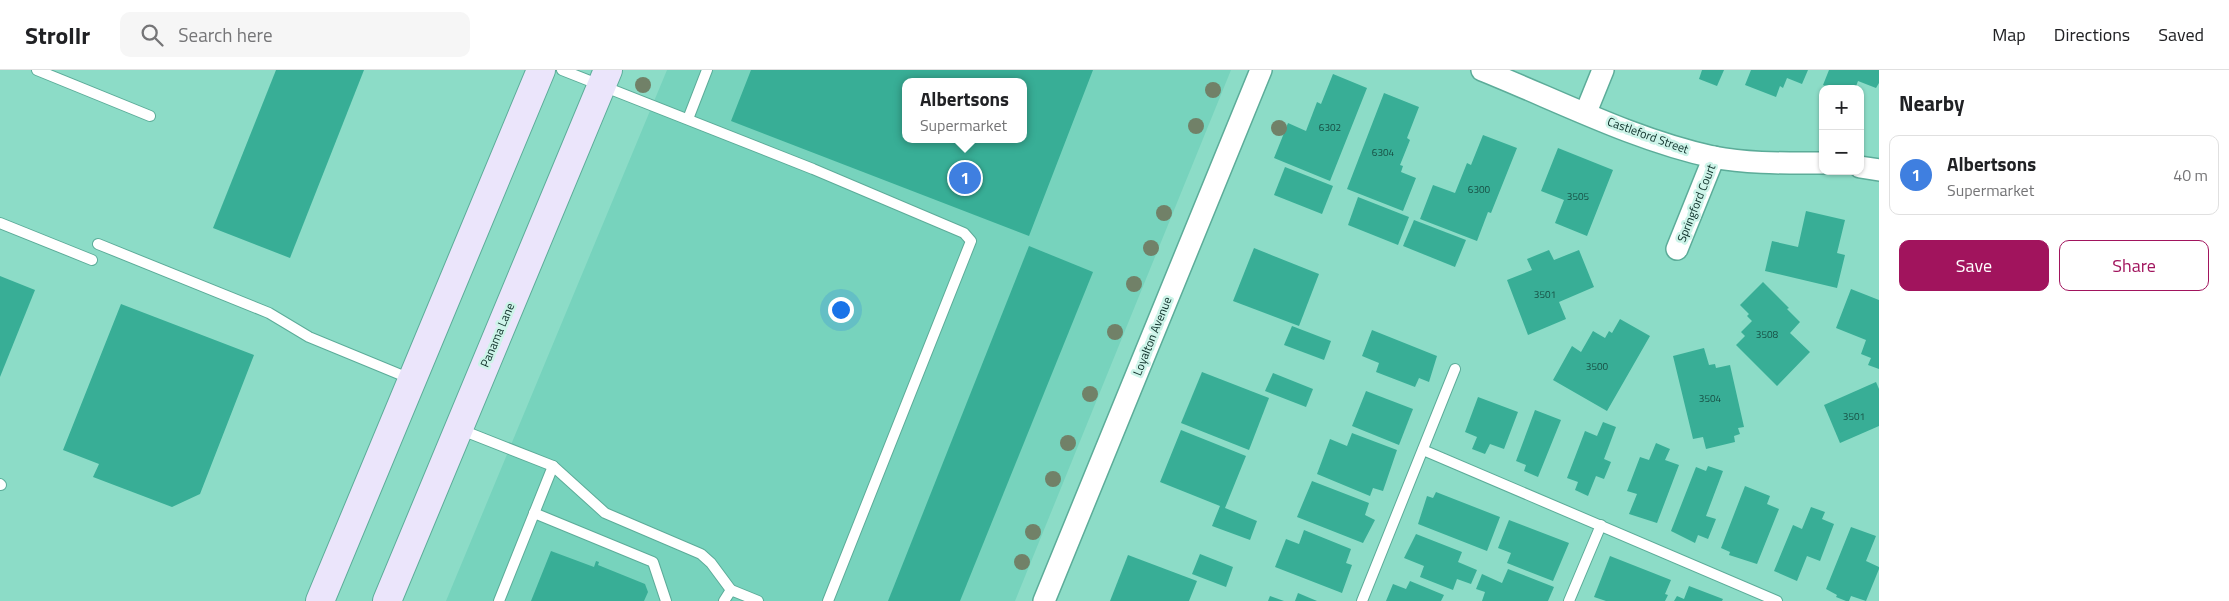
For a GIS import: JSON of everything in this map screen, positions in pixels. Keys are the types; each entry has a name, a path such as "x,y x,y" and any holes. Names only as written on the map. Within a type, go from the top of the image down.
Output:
{"main road":[{"path":"320,601 541,70"},
{"name":"Panama Lane","path":"387,601 605,78"}],"street":[{"name":"Loyalton Avenue","path":"1044,601 1261,70"},
{"name":"Castleford Street","path":"1482,70 1666,145 1714,157 1754,162 1819,163"},
{"path":"1586,112 1603,70"},
{"name":"Springford Court","path":"1677,249 1714,157"},
{"path":"1864,168 1879,170"}],"lane":[{"path":"37,70 150,116"},
{"path":"562,70 605,78 688,119 964,233 971,241 828,601"},
{"path":"688,119 708,70"},
{"path":"0,223 92,260"},
{"path":"98,244 269,313 309,338 412,380"},
{"path":"1362,601 1455,369"},
{"path":"458,429 553,466 605,513 701,554 711,563 731,590 758,601"},
{"path":"1423,450 1601,525 1771,600"},
{"path":"499,601 553,466"},
{"path":"534,512 653,562 666,601"},
{"path":"1569,601 1601,525"},
{"path":"724,601 731,590"}],"shaded area":[{"path":"667,70 1231,70 1015,601 446,601"}],"building":[{"path":"276,70 364,70 290,258 213,228"},
{"path":"751,70 1093,70 1029,236 731,121"},
{"path":"1702,70 1724,70 1717,86 1699,79"},
{"path":"1751,70 1808,70 1802,84 1787,78 1783,88 1780,86 1776,97 1745,85"},
{"path":"1829,70 1879,70 1879,83 1876,88 1858,81 1856,85 1823,85"},
{"path":"1333,74 1367,88 1330,181 1274,158 1288,123 1306,131 1317,102 1321,104"},
{"path":"1384,93 1419,107 1407,138 1410,140 1400,165 1403,166 1401,172 1416,178 1403,211 1347,189"},
{"path":"1483,135 1517,148 1491,213 1488,212 1477,241 1420,219 1433,185 1455,193 1467,163 1471,165"},
{"path":"1558,148 1613,170 1587,236 1555,223 1564,200 1541,191"},
{"path":"1285,167 1333,186 1322,214 1274,195"},
{"path":"1358,197 1409,217 1398,245 1348,225"},
{"path":"1806,211 1845,220 1837,253 1845,255 1837,288 1765,271 1772,241 1798,247"},
{"path":"1414,220 1466,240 1455,267 1403,246"},
{"path":"1029,246 1093,272 960,601 888,601"},
{"path":"1254,248 1319,274 1299,326 1233,301"},
{"path":"1549,250 1554,260 1579,250 1594,287 1559,302 1566,319 1528,335 1507,280 1532,270 1527,259"},
{"path":"0,276 35,290 0,377"},
{"path":"1763,282 1800,322 1790,333 1810,352 1777,386 1736,345 1745,336 1741,332 1752,321 1747,316 1749,314 1740,305"},
{"path":"1851,289 1879,300 1879,369 1868,365 1871,358 1861,354 1866,340 1836,328"},
{"path":"121,304 254,355 200,494 172,507 93,477 99,464 63,450"},
{"path":"1620,319 1650,336 1607,411 1553,380 1572,346 1581,352 1593,331 1605,338 1609,331 1612,333"},
{"path":"1292,326 1331,341 1324,360 1284,345"},
{"path":"1372,330 1437,356 1429,382 1419,378 1415,387 1376,372 1379,363 1362,356"},
{"path":"1704,348 1709,365 1715,364 1716,368 1730,365 1744,427 1738,428 1740,434 1734,436 1735,442 1706,449 1703,437 1693,439 1673,356"},
{"path":"1202,372 1269,398 1249,450 1181,423"},
{"path":"1273,373 1313,389 1306,407 1265,391"},
{"path":"1876,382 1879,389 1879,426 1840,443 1824,405"},
{"path":"1366,391 1413,409 1399,445 1352,426"},
{"path":"1478,397 1518,412 1504,449 1490,444 1485,454 1472,449 1477,437 1465,432"},
{"path":"1535,410 1561,420 1538,477 1524,471 1526,465 1516,461"},
{"path":"1603,422 1616,427 1604,459 1611,462 1604,479 1596,476 1588,496 1575,490 1578,482 1567,478 1585,431 1597,436"},
{"path":"1181,430 1246,456 1225,508 1257,521 1250,540 1212,526 1220,506 1160,482"},
{"path":"1352,433 1397,450 1383,491 1373,488 1370,496 1317,474 1330,439 1347,446"},
{"path":"1656,443 1670,449 1665,460 1679,465 1657,523 1629,514 1637,494 1627,491 1640,457 1649,460"},
{"path":"1708,466 1723,471 1706,516 1716,519 1708,539 1698,535 1695,543 1671,531 1696,467 1706,471"},
{"path":"1312,481 1369,503 1365,515 1375,520 1363,543 1297,517"},
{"path":"1745,486 1770,496 1767,504 1779,509 1757,564 1729,555 1730,552 1721,548"},
{"path":"1436,492 1500,517 1487,551 1418,524 1427,496 1433,498"},
{"path":"1811,507 1825,512 1822,519 1834,524 1820,561 1807,556 1797,581 1774,571 1793,525 1802,529"},
{"path":"1509,520 1569,543 1553,581 1507,563 1511,553 1498,548"},
{"path":"1851,527 1876,536 1866,561 1879,567 1879,569 1866,601 1851,596 1849,601 1846,601 1836,597 1837,595 1826,589"},
{"path":"1304,530 1351,549 1346,563 1352,565 1342,593 1275,567 1286,539 1299,544"},
{"path":"1416,534 1462,552 1458,562 1477,570 1471,584 1457,579 1453,590 1420,577 1424,566 1404,558"},
{"path":"551,551 594,567 596,561 599,562 598,565 645,584 648,592 644,601 531,601"},
{"path":"1200,554 1233,567 1226,587 1192,574"},
{"path":"1128,555 1197,581 1189,601 1110,601"},
{"path":"1610,556 1671,580 1665,594 1668,595 1665,601 1606,601 1594,597"},
{"path":"1508,569 1554,587 1548,601 1482,601 1485,592 1476,589 1482,574 1502,583"},
{"path":"1410,581 1444,595 1441,601 1386,601 1393,584 1406,589"},
{"path":"1689,586 1723,599 1722,601 1674,601 1677,596 1684,599"},
{"path":"1298,593 1317,601 1295,601"},
{"path":"1270,596 1284,601 1268,601"}],"place":[{"name":"Albertsons","path":"965,178"}]}
